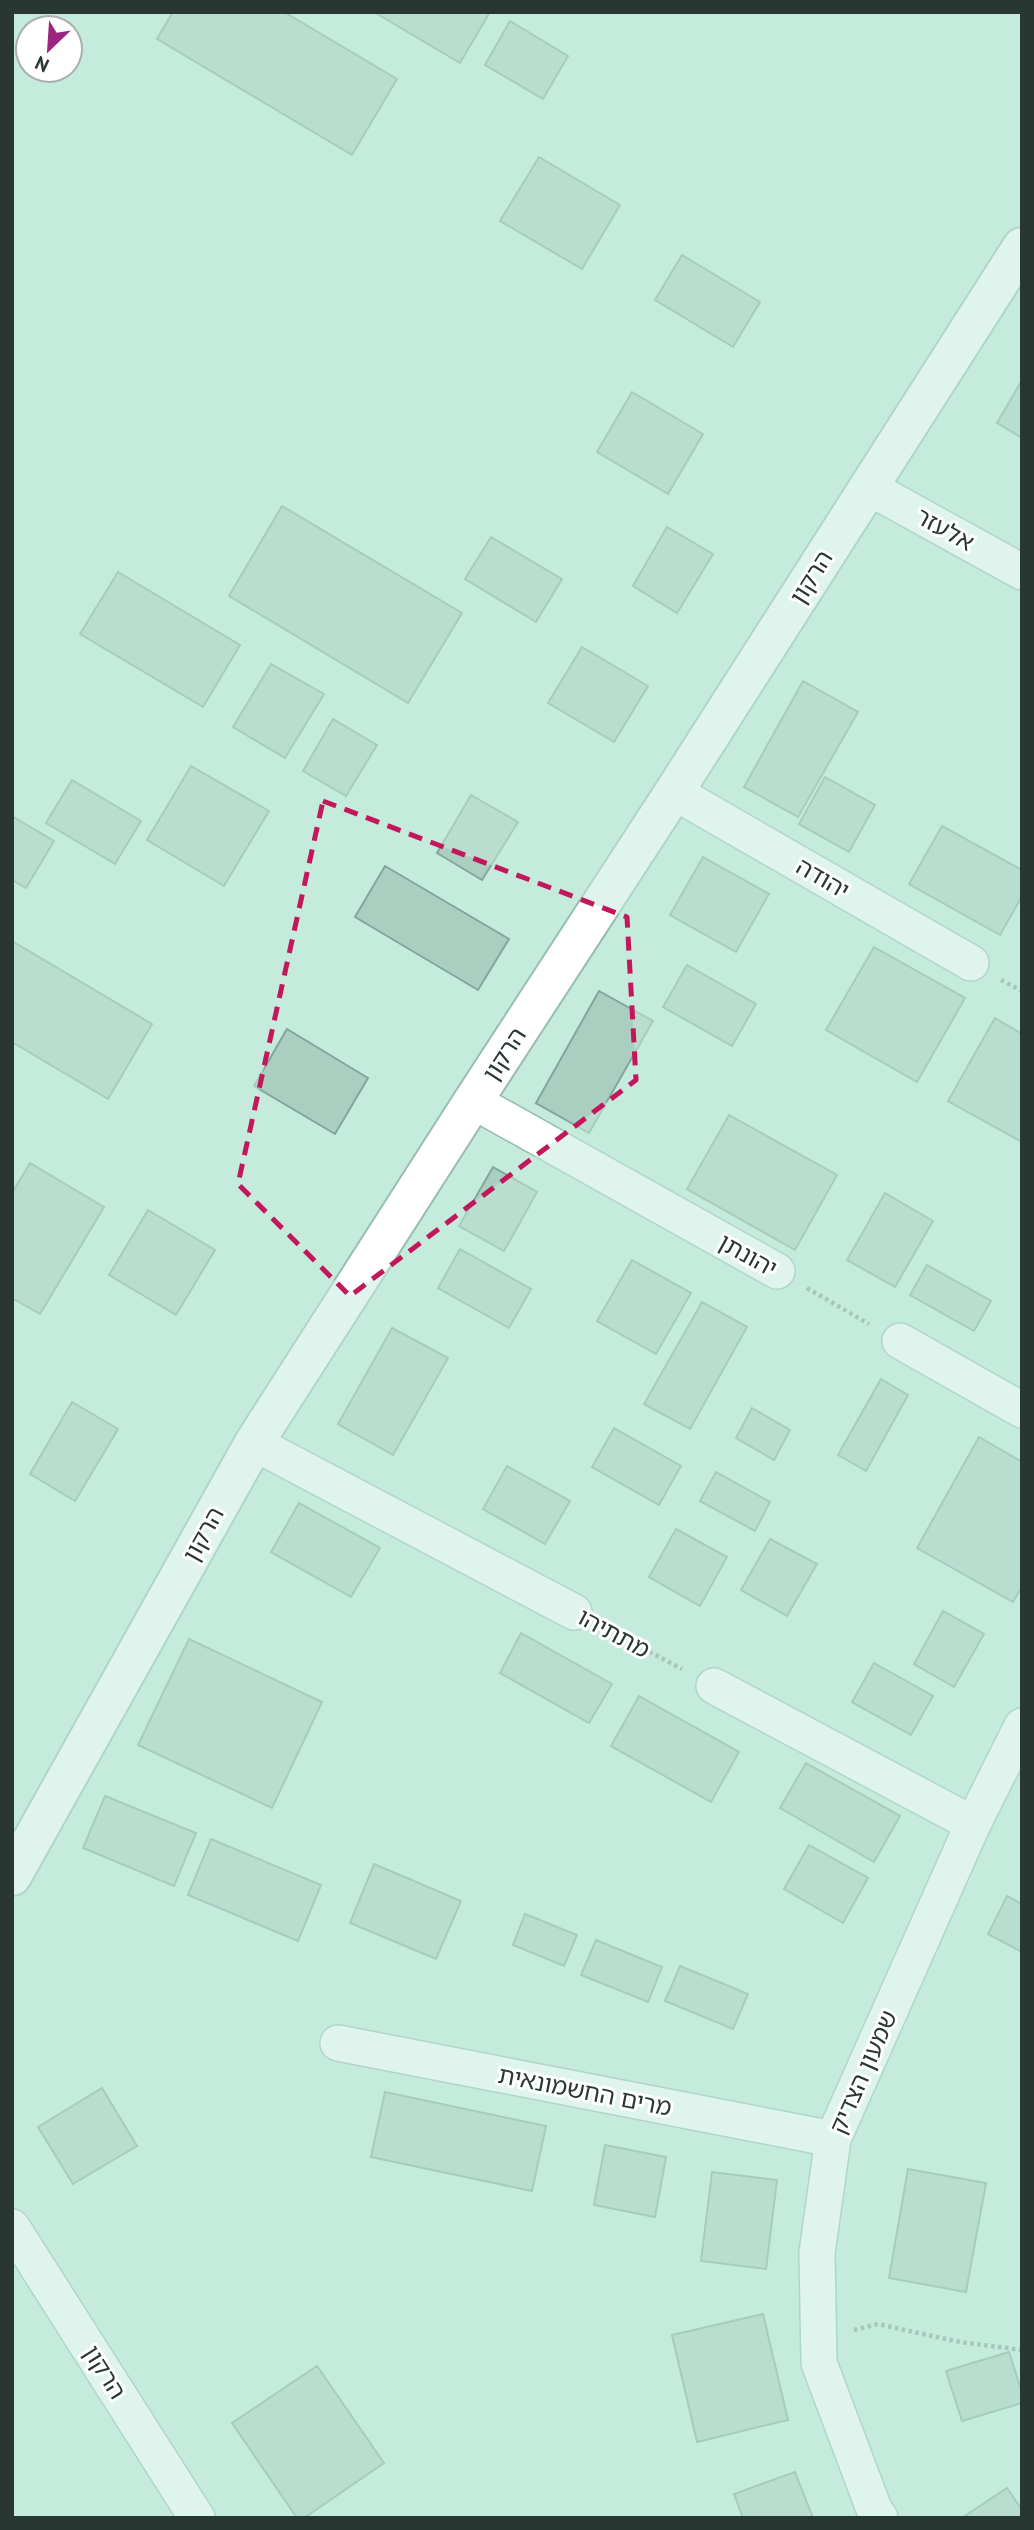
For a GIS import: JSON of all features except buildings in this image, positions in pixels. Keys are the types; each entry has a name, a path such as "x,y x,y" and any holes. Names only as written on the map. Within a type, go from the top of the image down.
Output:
{"street":[{"name":"הרקון","path":"12,1876 254,1443 1022,247"},
{"name":"אלעזר","path":"867,487 1022,572"},
{"name":"יהודה","path":"674,792 971,963"},
{"name":"יהונתן","path":"473,1101 777,1271"},
{"path":"900,1341 1022,1410"},
{"name":"מתתיהו","path":"254,1443 575,1612"},
{"path":"714,1686 973,1824"},
{"name":"שמעון הצדיק","path":"880,2518 874,2509 820,2363 817,2253 833,2139 973,1824 1022,1726"},
{"name":"מרים החשמונאית","path":"338,2043 833,2139"},
{"name":"הרקון","path":"12,2227 197,2518"}],"path":[{"name":"יהונתן","path":"777,1271 900,1341"},
{"name":"מתתיהו","path":"575,1612 714,1686"},
{"path":"819,2339 878,2324 960,2342 1022,2350"}],"highlighted area":[{"path":"323,801 627,917 636,1080 350,1296 238,1184"}]}
